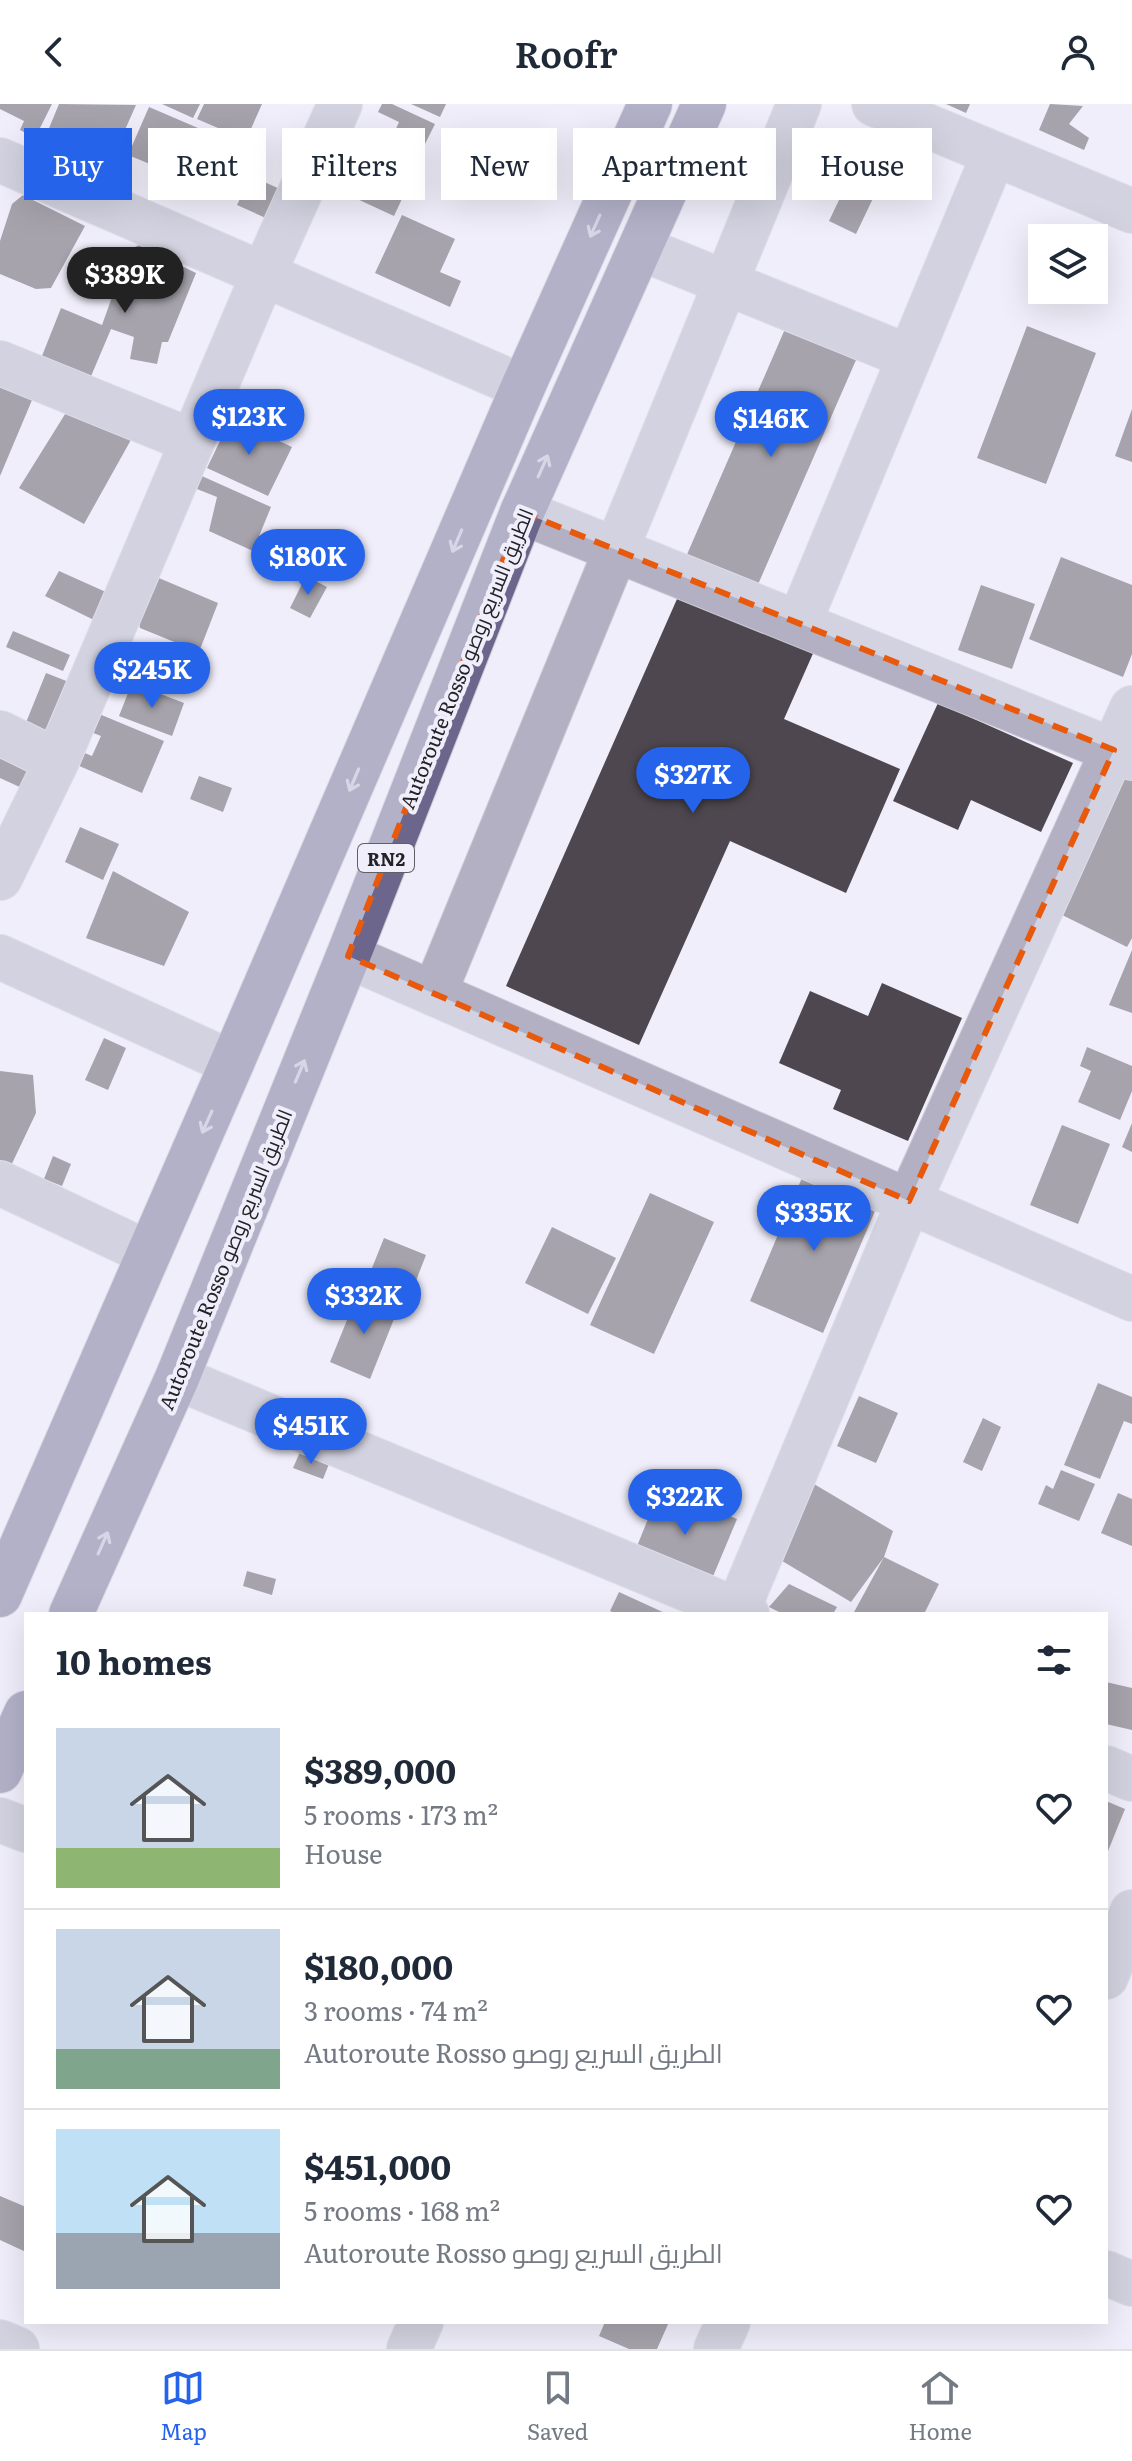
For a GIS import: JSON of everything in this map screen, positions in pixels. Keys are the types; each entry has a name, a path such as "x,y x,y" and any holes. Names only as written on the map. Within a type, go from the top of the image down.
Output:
{"highway":[{"name":"RN2","path":"4,1575 232,1063 523,387 650,104"},
{"name":"Autoroute Rosso الطريق السريع روصو","path":"72,1612 177,1378 348,956 522,512 704,104"},
{"path":"0,1771 24,1717"}],"street":[{"path":"0,878 57,761 263,275 340,104"},
{"path":"434,994 799,104"},
{"path":"874,104 1132,211"},
{"path":"799,623 994,154"},
{"path":"0,160 523,387"},
{"path":"640,248 909,357"},
{"path":"0,363 192,441"},
{"path":"522,512 1123,754"},
{"path":"740,1612 909,1201 1123,754 1132,708"},
{"path":"0,733 57,761"},
{"path":"348,956 1132,1299"},
{"path":"0,957 232,1063"},
{"path":"0,1183 148,1253"},
{"path":"177,1378 738,1612"},
{"path":"1108,1769 1132,1779"},
{"path":"0,1820 24,1829"},
{"path":"1108,1972 1132,1912"},
{"path":"1108,2274 1132,2284"},
{"path":"409,2349 420,2324"},
{"path":"716,2349 727,2324"},
{"path":"0,2342 17,2349"}],"highlighted area":[{"path":"522,512 1114,750 909,1201 348,956"}],"building":[{"path":"0,104 52,104 40,128 24,128 24,132 20,130 24,121 0,109"},
{"path":"59,104 136,105 126,128 49,128"},
{"path":"162,104 200,104 193,118"},
{"path":"204,104 262,104 251,128 218,128 197,119"},
{"path":"382,104 392,104 435,124 425,144 425,128 396,128 399,122 378,112"},
{"path":"411,104 446,104 440,117"},
{"path":"946,104 970,104 966,113"},
{"path":"1050,104 1083,106 1069,124 1089,138 1084,150 1039,130"},
{"path":"149,107 198,128 148,128 148,163 132,157 132,146"},
{"path":"266,183 282,190 268,219 237,205 239,200 266,200"},
{"path":"23,195 24,200 33,200 85,226 51,288 36,289 0,274 0,241 12,204"},
{"path":"359,200 401,200 394,216"},
{"path":"839,200 872,200 856,234 829,221"},
{"path":"402,215 455,239 440,272 461,281 450,307 375,273"},
{"path":"139,245 196,273 168,342 162,342 157,364 130,359 134,337 111,329 89,381 40,361 61,308 102,325 129,250"},
{"path":"1027,326 1096,353 1046,484 977,458"},
{"path":"785,329 856,360 756,589 685,559"},
{"path":"0,378 35,393 0,476"},
{"path":"1132,409 1132,462 1115,456"},
{"path":"67,411 132,438 84,524 19,488"},
{"path":"231,418 292,447 268,496 207,468"},
{"path":"195,473 271,507 253,551 209,531 217,497 192,487"},
{"path":"1061,557 1132,585 1132,654 1123,677 1029,639"},
{"path":"59,571 117,597 96,621 45,596"},
{"path":"147,573 218,603 199,652 140,628 136,610"},
{"path":"306,576 327,587 310,618 290,608"},
{"path":"981,585 1035,604 1012,669 958,650"},
{"path":"681,590 815,649 784,719 900,769 846,893 730,841 639,1045 506,986"},
{"path":"13,631 70,655 63,671 6,647"},
{"path":"121,646 196,676 190,691 115,660"},
{"path":"46,673 74,684 53,735 25,725"},
{"path":"132,683 184,703 172,736 119,716"},
{"path":"938,703 1073,763 1041,832 971,800 958,830 893,801"},
{"path":"92,711 164,741 142,793 70,762 75,749 92,756 101,736 83,729"},
{"path":"0,753 34,768 24,789 0,778"},
{"path":"1128,769 1132,771 1132,938 1127,947 1058,913"},
{"path":"199,776 232,788 223,812 190,799"},
{"path":"80,827 119,844 103,880 65,862"},
{"path":"113,871 189,912 164,966 86,938"},
{"path":"1132,950 1132,1013 1109,1005"},
{"path":"882,983 962,1018 908,1141 833,1109 841,1090 779,1063 810,991 868,1016"},
{"path":"104,1038 126,1048 108,1090 85,1080"},
{"path":"1087,1047 1132,1066 1132,1091 1120,1120 1078,1102 1091,1071 1080,1066"},
{"path":"0,1071 33,1075 36,1113 8,1172 0,1169"},
{"path":"1132,1123 1132,1152 1122,1147"},
{"path":"1062,1125 1110,1144 1078,1224 1030,1205"},
{"path":"53,1156 71,1164 62,1186 44,1179"},
{"path":"804,1173 878,1204 823,1333 750,1301"},
{"path":"650,1193 714,1222 654,1354 590,1325"},
{"path":"552,1227 616,1258 588,1314 525,1283"},
{"path":"384,1238 426,1255 412,1291 370,1273"},
{"path":"358,1293 398,1309 370,1379 330,1362"},
{"path":"1098,1383 1132,1397 1132,1424 1124,1421 1100,1479 1064,1465"},
{"path":"859,1396 898,1413 876,1463 837,1446"},
{"path":"983,1418 1001,1427 982,1471 963,1462"},
{"path":"300,1452 329,1464 323,1479 293,1468"},
{"path":"1061,1470 1095,1484 1079,1521 1038,1504 1046,1485 1053,1489"},
{"path":"809,1481 893,1531 884,1557 851,1602 767,1552"},
{"path":"661,1487 737,1519 709,1586 633,1556"},
{"path":"1118,1493 1132,1499 1132,1546 1101,1533"},
{"path":"884,1557 939,1584 925,1612 854,1612"},
{"path":"247,1571 276,1579 272,1595 243,1586"},
{"path":"789,1584 837,1607 834,1612 779,1612 769,1607"},
{"path":"619,1592 663,1612 612,1612"},
{"path":"1108,1682 1132,1688 1132,1730 1108,1724"},
{"path":"1108,1802 1125,1809 1108,1851"},
{"path":"0,2196 24,2206 24,2251 0,2240"},
{"path":"604,2324 668,2324 657,2349 629,2349 599,2336"}]}
